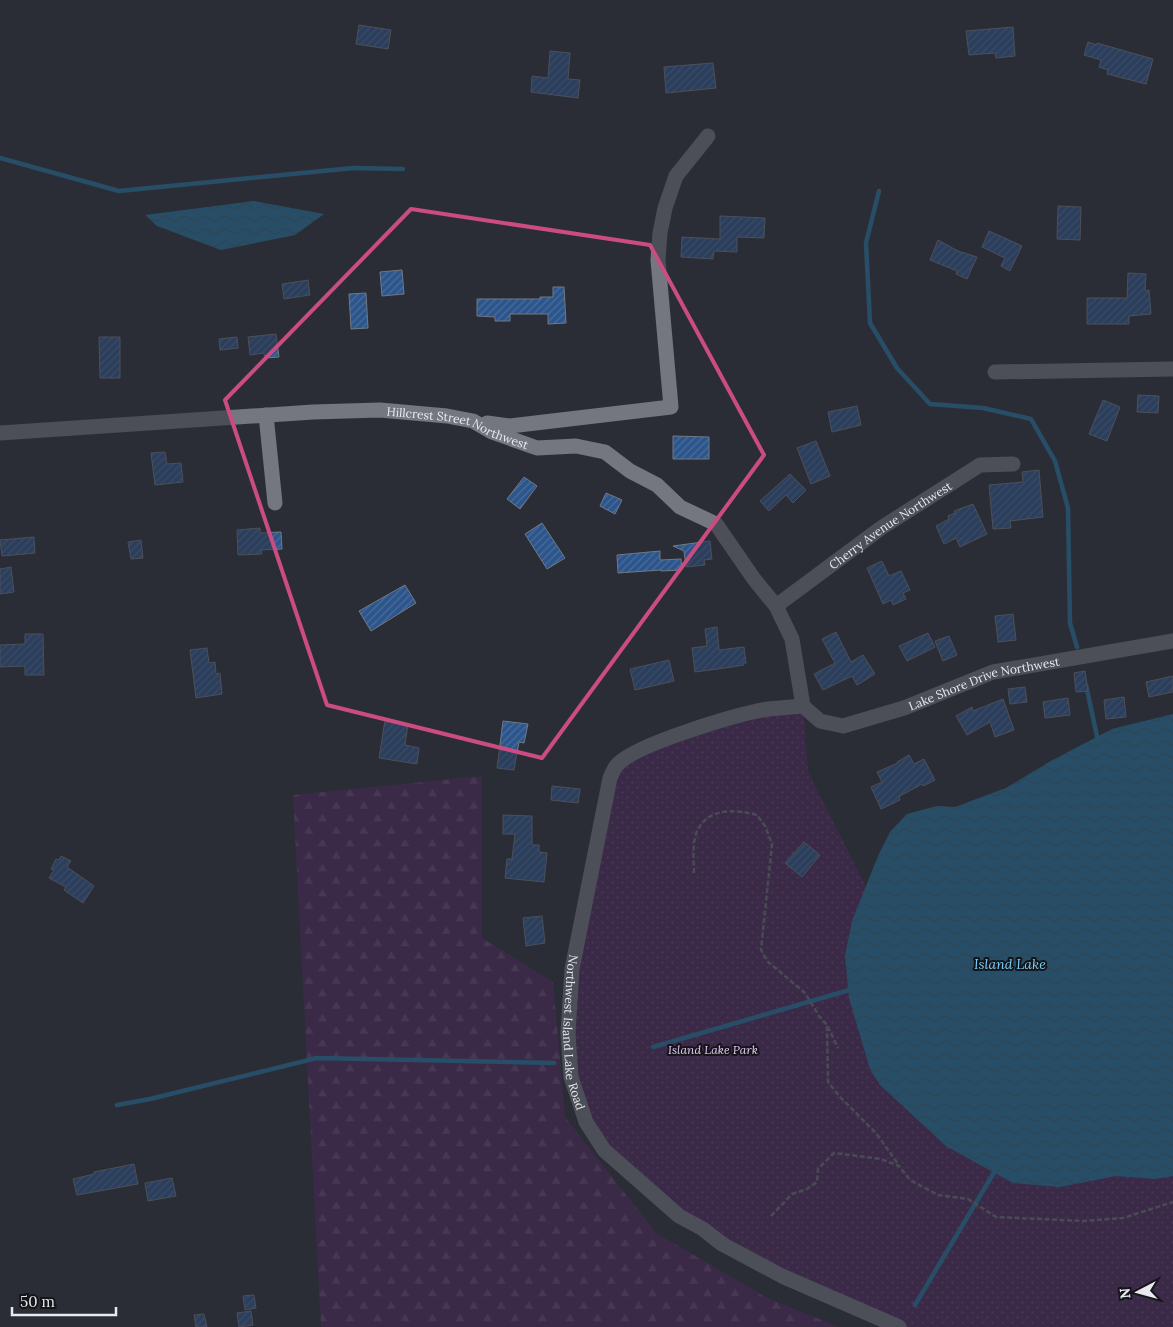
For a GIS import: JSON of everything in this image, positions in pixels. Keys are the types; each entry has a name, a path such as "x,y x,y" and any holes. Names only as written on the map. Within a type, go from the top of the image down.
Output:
{"street":[{"path":"473,421 510,426 670,407 658,260 660,233 665,208 676,176 708,136"},
{"path":"995,372 1173,369"},
{"name":"Hillcrest Street Northwest","path":"0,433 266,415 380,410 447,416 473,421 492,432 537,448 576,446 605,452 630,471 657,484 680,507 716,524 754,579 776,606 792,639 802,706"},
{"path":"266,415 275,503"},
{"name":"Cherry Avenue Northwest","path":"776,606 882,528 980,465 1013,464"},
{"name":"Lake Shore Drive Northwest","path":"802,706 820,721 843,726 904,708 994,672 1173,641"},
{"name":"Northwest Island Lake Road","path":"802,706 767,710 730,719 657,742 635,752 617,765 610,778 572,969 568,1033 571,1077 586,1122 604,1150 679,1216 722,1244 782,1276 899,1327"}],"path":[{"path":"694,873 693,851 696,834 702,822 716,812 735,810 757,815 765,826 772,844 761,950 768,961 806,993 819,1016 827,1025 838,1048"},
{"path":"827,1025 828,1082 840,1097 876,1133 910,1180 931,1192 938,1195 968,1199 996,1218 1084,1221 1123,1218 1173,1202"},
{"path":"771,1216 792,1194 807,1189 817,1182 818,1169 834,1153 880,1158 899,1166"}],"highlighted area":[{"path":"411,209 650,245 764,455 542,758 327,705 225,400"}],"green space":[{"name":"Island Lake Park","path":"803,706 808,772 866,887 852,921 849,998 880,1085 946,1146 994,1172 1060,1187 1116,1176 1155,1179 1173,1176 1173,1327 899,1327 679,1216 586,1122 568,1033 610,778 635,752"},
{"path":"482,776 482,938 553,982 565,1117 656,1233 767,1298 839,1327 321,1327 293,795"}],"water":[{"path":"254,201 324,214 295,235 221,250 157,226 145,215"},
{"name":"Island Lake","path":"1173,714 1173,1176 1155,1179 1116,1176 1060,1187 1013,1183 946,1146 880,1085 870,1069 849,998 845,956 852,921 878,856 890,832 907,814 937,806 955,807 1006,788 1049,762 1112,729"}],"building":[{"path":"359,25 391,30 388,49 356,44"},
{"path":"1013,27 1015,56 996,58 995,53 969,55 966,31"},
{"path":"1088,42 1153,59 1146,84 1107,74 1108,70 1099,67 1101,60 1084,55"},
{"path":"550,51 570,53 568,79 580,80 578,98 531,92 532,76 548,78"},
{"path":"713,63 716,88 666,93 664,67"},
{"path":"1058,206 1081,207 1080,240 1057,239"},
{"path":"720,216 765,218 764,238 737,237 737,252 714,251 713,259 681,257 682,237 720,239"},
{"path":"989,231 1022,246 1010,271 1001,266 1005,258 982,247"},
{"path":"938,240 958,251 977,257 967,279 956,274 957,271 930,260"},
{"path":"402,270 404,294 382,296 380,272"},
{"path":"1128,273 1146,274 1145,291 1149,290 1151,314 1129,316 1129,324 1087,324 1087,298 1127,298"},
{"path":"308,280 310,295 284,299 282,284"},
{"path":"553,287 564,287 566,323 548,324 548,314 510,314 510,321 495,321 495,317 477,316 477,299 540,299 540,297 553,297"},
{"path":"366,293 368,328 351,329 349,294"},
{"path":"276,334 279,357 265,358 264,353 250,355 248,337"},
{"path":"99,337 120,337 120,378 100,378"},
{"path":"237,337 238,348 220,350 219,339"},
{"path":"1138,395 1159,396 1158,413 1137,412"},
{"path":"1103,400 1120,407 1107,441 1089,434"},
{"path":"857,406 861,425 832,432 828,412"},
{"path":"673,436 709,437 709,459 673,459"},
{"path":"816,441 830,476 811,484 797,448"},
{"path":"165,452 167,464 181,463 183,482 155,485 151,453"},
{"path":"1039,470 1043,517 1010,521 1011,528 993,529 989,485 1023,482 1022,472"},
{"path":"790,474 806,490 793,503 786,495 769,511 760,501"},
{"path":"524,477 537,486 520,509 507,499"},
{"path":"606,493 622,500 615,514 600,506"},
{"path":"973,504 987,534 960,547 956,538 944,544 936,526 949,519 948,516 955,513 954,511"},
{"path":"542,523 565,558 547,569 525,534"},
{"path":"260,528 260,533 281,532 282,549 261,550 262,554 238,555 237,530"},
{"path":"34,537 35,553 2,556 0,540"},
{"path":"141,540 143,558 131,559 128,542"},
{"path":"710,541 712,559 704,560 705,565 686,567 684,551 673,546"},
{"path":"660,551 660,560 681,559 682,570 618,573 617,555"},
{"path":"882,561 889,576 901,571 910,590 903,593 906,599 893,605 891,600 883,604 867,568"},
{"path":"11,567 14,592 0,594 0,569"},
{"path":"405,585 416,603 371,631 359,611"},
{"path":"1013,614 1016,640 998,642 995,616"},
{"path":"717,627 719,650 744,647 746,663 743,663 744,665 695,672 692,648 707,646 705,629"},
{"path":"836,632 851,662 863,655 875,674 857,685 852,676 823,690 814,674 835,663 822,639"},
{"path":"928,633 935,647 907,661 899,646"},
{"path":"25,634 43,634 44,675 25,675 25,666 0,667 0,645 25,644"},
{"path":"949,636 957,655 943,661 935,641"},
{"path":"207,648 209,663 215,662 216,674 220,673 222,694 196,698 190,650"},
{"path":"669,660 674,681 635,690 630,669"},
{"path":"1085,671 1088,691 1076,692 1074,673"},
{"path":"1173,676 1173,692 1149,697 1146,682"},
{"path":"1025,687 1027,702 1010,704 1008,689"},
{"path":"1124,697 1126,717 1106,719 1104,700"},
{"path":"1068,698 1070,715 1045,718 1043,702"},
{"path":"1003,699 1014,730 995,737 990,722 967,735 956,716 972,707 973,711"},
{"path":"385,720 408,724 405,745 419,748 417,764 379,758"},
{"path":"503,721 528,724 524,743 519,742 514,770 497,768"},
{"path":"909,755 914,764 924,759 935,780 923,786 922,784 900,796 900,800 881,809 871,787 882,782 877,772 898,763"},
{"path":"552,786 580,789 578,803 551,800"},
{"path":"503,815 532,816 532,845 539,845 539,852 547,853 544,882 505,878 507,859 512,859 515,834 503,834"},
{"path":"804,842 820,855 802,877 785,863"},
{"path":"61,856 71,861 67,867 94,886 83,903 64,890 66,887 49,878 54,870 51,869 56,859 59,860"},
{"path":"542,916 545,943 526,946 523,918"},
{"path":"134,1164 138,1184 77,1195 73,1179 94,1174 94,1172"},
{"path":"172,1178 176,1196 148,1201 145,1183"},
{"path":"254,1295 256,1308 245,1310 243,1296"},
{"path":"251,1311 253,1325 239,1327 237,1313"},
{"path":"204,1314 207,1327 196,1327 194,1315"}],"waterway":[{"path":"0,158 119,191 353,168 403,169"},
{"path":"879,191 866,243 870,323 897,368 930,404 983,408 1031,419 1055,461 1068,508 1070,623 1077,647"},
{"path":"1086,685 1098,741"},
{"path":"653,1047 853,989"},
{"path":"117,1105 150,1099 317,1058 554,1063"},
{"path":"915,1305 996,1169"}]}
